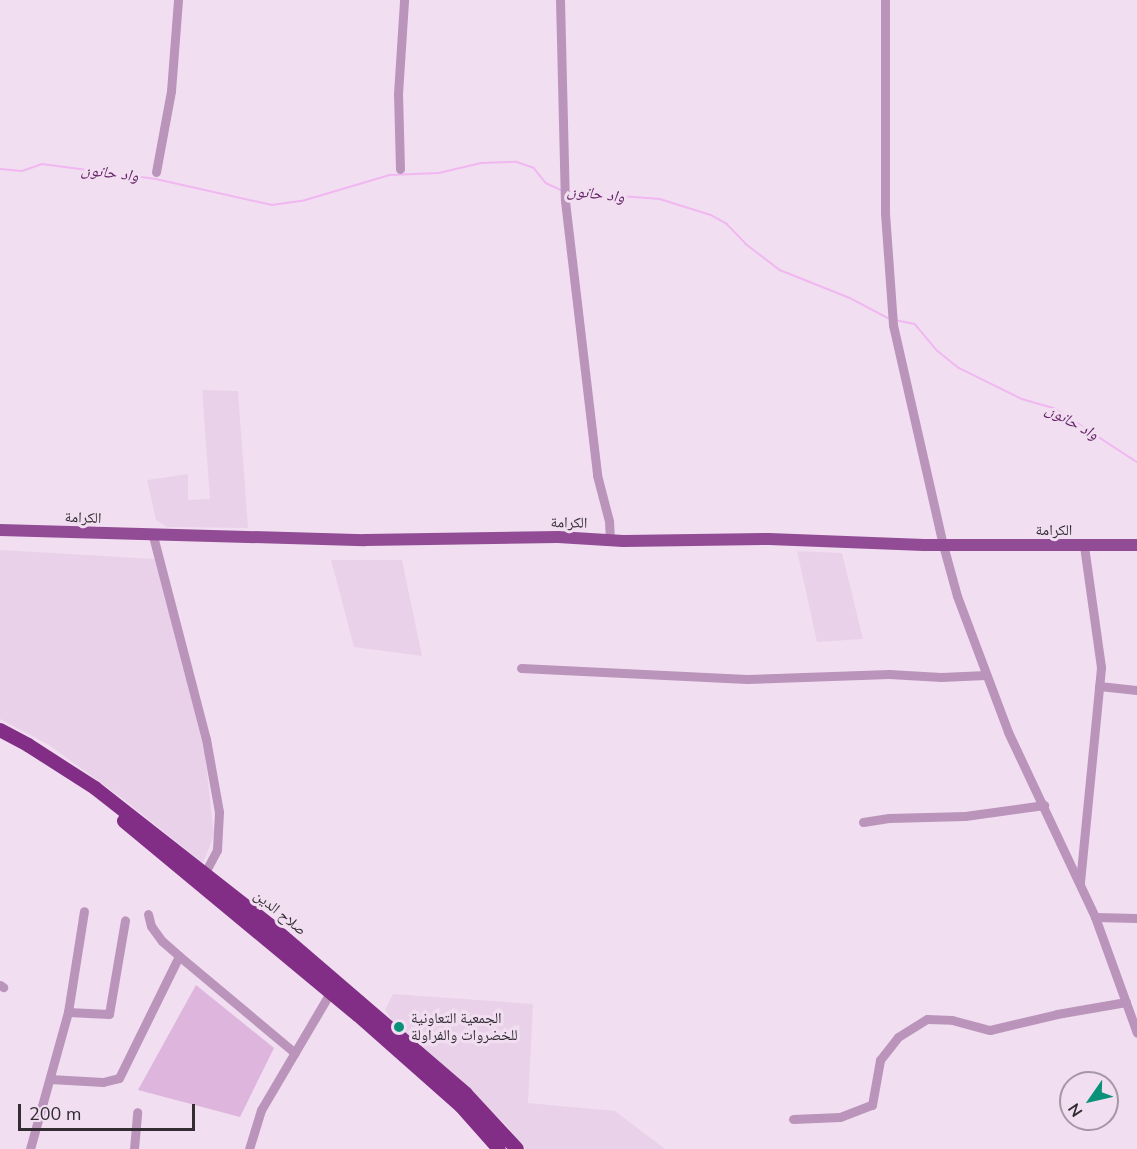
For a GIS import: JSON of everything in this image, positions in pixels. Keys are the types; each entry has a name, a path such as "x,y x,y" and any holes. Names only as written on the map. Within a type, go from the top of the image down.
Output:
{"highway":[{"name":"صلاح الدين","path":"0,730 28,744 95,788 271,926 409,1042 466,1094 517,1149"},
{"name":"صلاح الدين","path":"0,738 45,764 100,802 331,991 461,1106 499,1149"}],"main road":[{"name":"الكرامة","path":"0,530 364,540 569,537 610,540 750,539 1084,546 1137,544"}],"street":[{"path":"156,172 171,91 178,0"},
{"path":"400,168 398,94 404,0"},
{"path":"560,0 565,192 597,475 609,521 610,540"},
{"path":"885,0 885,213 893,325 943,544 957,596 1008,732 1080,882 1131,1007 1137,1033"},
{"path":"153,536 206,740 219,812 217,850 204,874"},
{"path":"1080,882 1101,667 1084,546"},
{"path":"520,668 747,680 889,674 941,677 986,675"},
{"path":"1099,686 1137,690"},
{"path":"863,822 889,818 965,816 1044,805"},
{"path":"30,1149 68,1012 84,911"},
{"path":"148,914 151,926 162,941 295,1053"},
{"path":"1095,917 1137,918"},
{"path":"68,1012 109,1014 125,920"},
{"path":"50,1079 103,1082 118,1078 179,956"},
{"path":"249,1149 261,1110 331,991"},
{"path":"794,1119 840,1117 872,1105 880,1060 898,1037 927,1019 952,1020 990,1030 1057,1014 1131,1007"},
{"path":"134,1149 137,1112"}],"shaded area":[{"path":"202,390 238,391 248,528 167,527 156,520 147,480 188,474 188,500 210,499"},
{"path":"0,550 156,559 205,754 214,835 203,863 123,799 49,745 0,719"},
{"path":"797,551 842,553 863,639 817,642"},
{"path":"331,560 402,560 422,656 354,647"},
{"path":"196,985 274,1048 240,1117 138,1090"},
{"path":"393,994 533,1004 528,1103 615,1111 665,1149 526,1149 505,1124 395,1024 385,1010"}],"waterway":[{"name":"واد حانون","path":"0,169 22,171 42,164 156,179 272,205 302,201 390,175 439,173 481,163 517,162 534,168 546,183 561,190"},
{"name":"واد حانون","path":"568,192 660,199 711,215 727,224 746,244 780,270 850,298 888,318"},
{"name":"واد حانون","path":"895,320 915,324 938,351 959,368 1022,399 1054,408 1137,462"}],"place":[{"name":"الجمعية التعاونية للخضروات والفراولة","path":"399,1027"}]}
